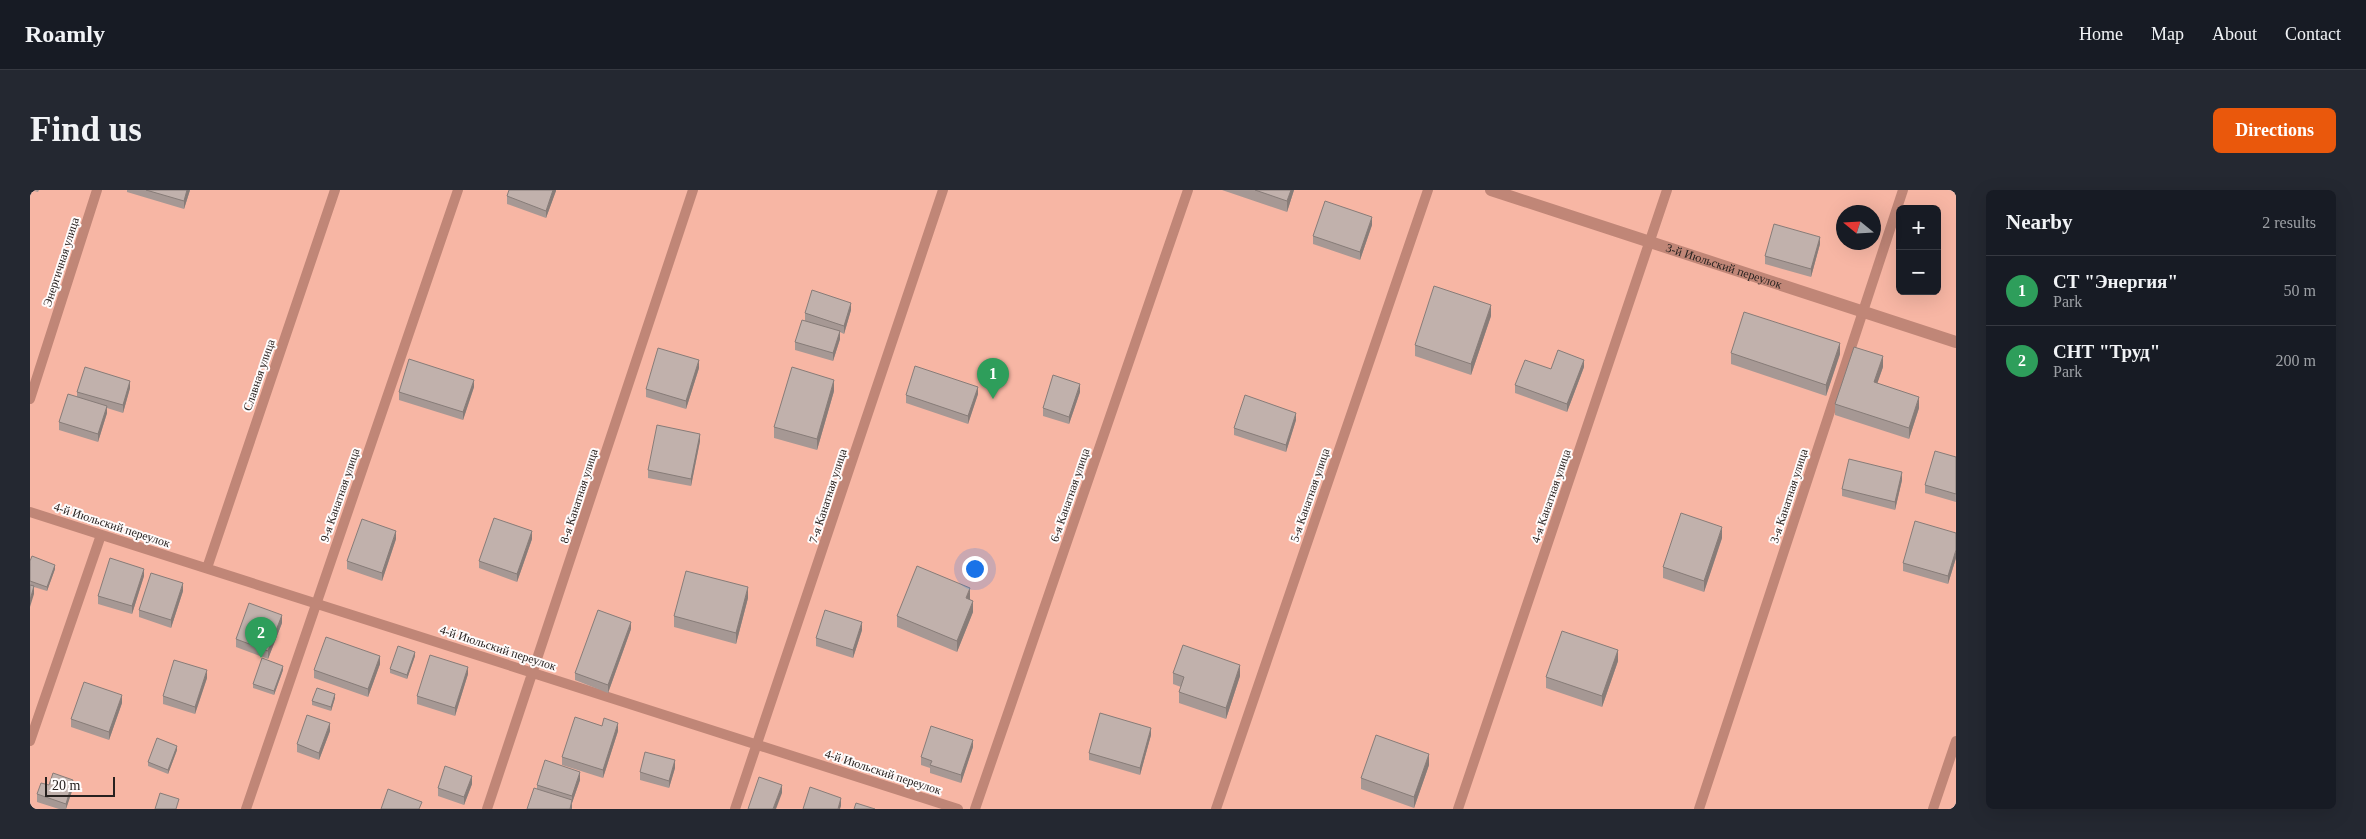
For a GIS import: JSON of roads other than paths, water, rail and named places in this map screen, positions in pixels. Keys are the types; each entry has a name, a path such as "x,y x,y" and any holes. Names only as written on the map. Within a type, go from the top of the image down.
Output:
{"street":[{"name":"3-й Июльский переулок","path":"1491,190 1956,342"}],"lane":[{"name":"Энергичная улица","path":"30,399 97,190"},
{"name":"Славная улица","path":"207,568 335,190"},
{"name":"9-я Канатная улица","path":"246,809 458,190"},
{"name":"8-я Канатная улица","path":"487,809 693,190"},
{"name":"7-я Канатная улица","path":"735,809 943,190"},
{"name":"6-я Канатная улица","path":"974,809 1188,190"},
{"name":"5-я Канатная улица","path":"1216,809 1428,190"},
{"name":"4-я Канатная улица","path":"1458,809 1667,190"},
{"name":"3-я Канатная улица","path":"1699,809 1903,190"},
{"name":"4-й Июльский переулок","path":"30,512 958,809"},
{"path":"30,741 101,535"},
{"path":"1933,809 1956,740"}],"place":[{"name":"СТ \"Энергия\"","path":"993,399"},
{"name":"СНТ \"Труд\"","path":"261,658"}]}
